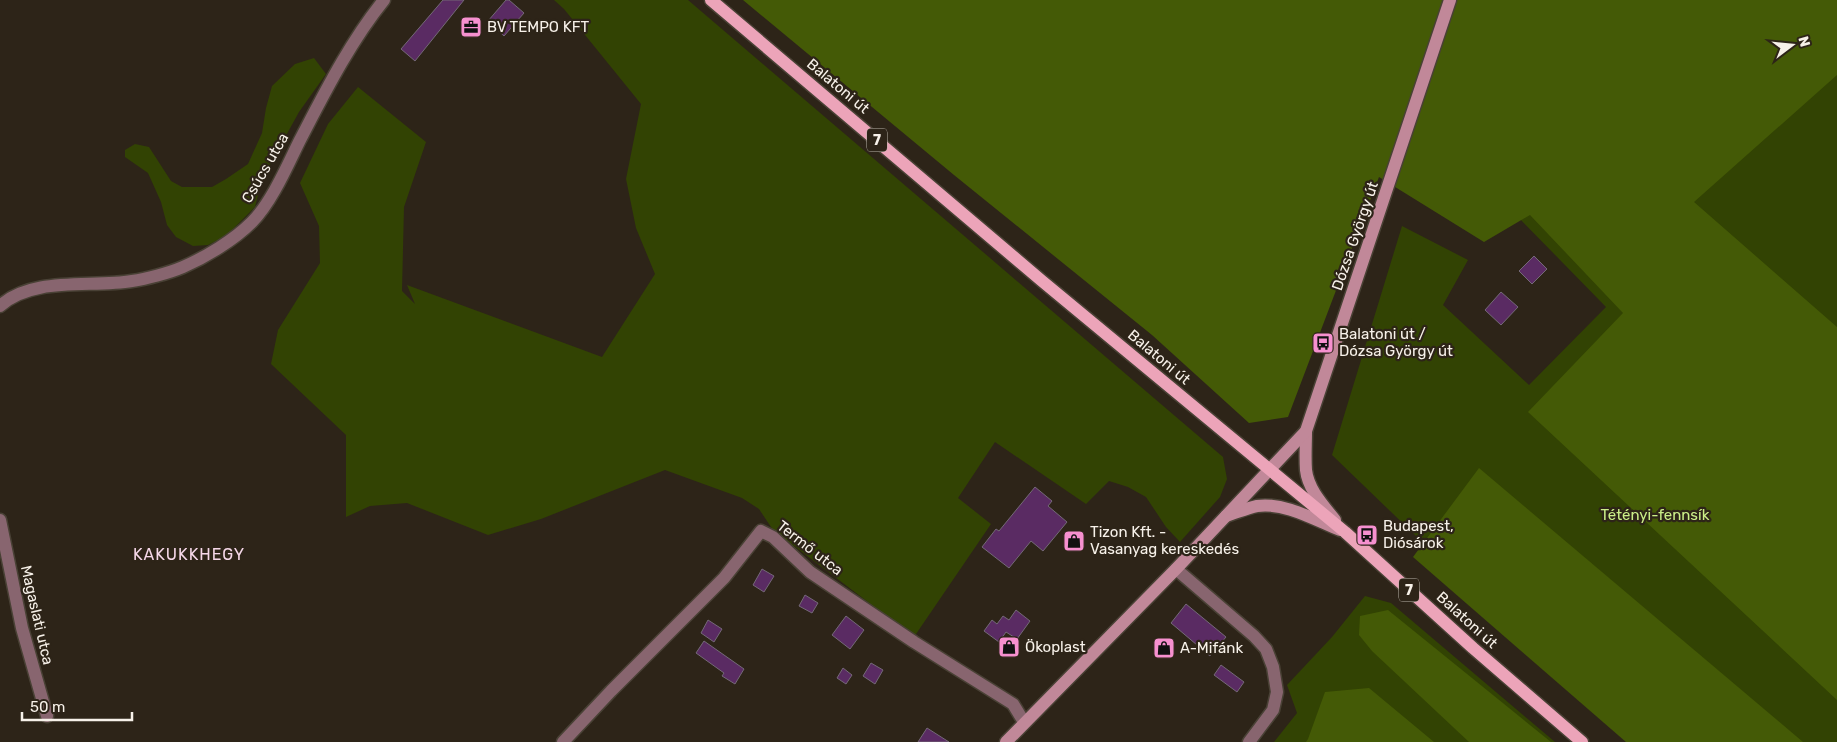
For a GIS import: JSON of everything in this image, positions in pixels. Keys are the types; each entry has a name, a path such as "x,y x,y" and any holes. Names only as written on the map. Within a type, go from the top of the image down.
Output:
{"main road":[{"name":"Balatoni út","path":"711,0 1042,281 1344,532 1473,648 1582,742"}],"street":[{"name":"Csúcs utca","path":"0,306 10,297 45,287 131,282 181,268 218,248 253,221 274,190 312,116 352,45 384,0"},
{"name":"Dózsa György út","path":"1006,742 1176,569 1306,431 1450,0"},
{"path":"1306,431 1306,471 1309,482 1319,500 1344,532"},
{"path":"1226,516 1256,506 1267,506 1302,514 1344,532"},
{"name":"Magaslati utca","path":"0,520 22,628 47,716"},
{"name":"Termő utca","path":"563,742 610,691 724,578 761,532 773,537 818,577 914,642 1013,704 1024,722"},
{"path":"1176,569 1254,636 1266,649 1273,667 1277,692 1273,710 1249,742"}],"green space":[{"path":"554,0 688,0 1223,457 1227,479 1220,497 1180,542 1166,527 1146,497 1128,487 1109,481 1086,504 995,442 958,498 991,524 914,637 773,530 759,509 742,498 665,470 541,519 488,535 407,503 370,506 346,517 346,435 271,364 278,330 320,263 319,226 300,183 328,124 358,87 426,142 404,207 402,291 415,304 407,285 602,357 655,274 636,228 626,179 641,104 564,9"},
{"path":"743,0 1837,0 1837,75 1694,202 1837,327 1837,700 1528,412 1623,313 1530,215 1484,242 1379,177 1288,417 1249,423 1152,335 954,175"},
{"name":"Tétényi-fennsík","path":"1837,0 1837,742 1637,742 1557,672 1332,455 1402,226 1468,260 1443,305 1529,385 1606,307 1517,216"},
{"path":"314,58 326,74 299,112 272,161 261,183 255,207 226,236 208,245 193,246 176,237 167,225 161,202 148,173 125,157 125,150 135,144 149,147 171,181 182,187 212,187 248,164 262,133 272,86 295,64"},
{"path":"1479,468 1803,742 1626,742 1413,557"},
{"path":"1365,596 1391,603 1555,742 1274,742 1297,713 1287,685 1332,637"},
{"path":"1388,610 1551,742 1469,742 1372,651 1359,635 1360,616"},
{"path":"1369,688 1434,742 1306,742 1325,692"}],"building":[{"path":"443,0 464,0 415,61 401,49"},
{"path":"506,0 509,0 524,13 504,36 488,21"},
{"path":"1534,256 1547,269 1532,284 1519,271"},
{"path":"1501,292 1518,307 1501,325 1485,310"},
{"path":"1035,487 1052,501 1048,506 1067,522 1043,551 1031,541 1009,568 982,547 996,529 999,531"},
{"path":"762,569 774,576 764,592 753,585"},
{"path":"805,595 818,603 812,613 799,606"},
{"path":"1186,604 1226,637 1210,656 1171,623"},
{"path":"1016,610 1030,621 1017,639 1006,632 999,642 984,631 992,620 997,624 1003,616 1009,620"},
{"path":"846,616 864,630 850,649 832,635"},
{"path":"708,620 722,629 714,642 701,633"},
{"path":"704,641 744,669 735,684 722,676 724,673 696,653"},
{"path":"871,663 883,670 875,684 863,676"},
{"path":"1221,665 1244,682 1237,692 1214,675"},
{"path":"843,668 852,675 846,684 837,678"},
{"path":"927,728 949,742 918,742"}],"place":[{"name":"BV TEMPO KFT","path":"471,27"},
{"name":"Balatoni út / Dózsa György út","path":"1323,343"},
{"name":"Budapest, Diósárok","path":"1367,535"},
{"name":"Tizon Kft. - Vasanyag kereskedés","path":"1074,541"},
{"name":"Ökoplast","path":"1009,647"},
{"name":"A-Mifánk","path":"1164,648"}],"district":[{"name":"KAKUKKHEGY","path":"189,554"}]}
